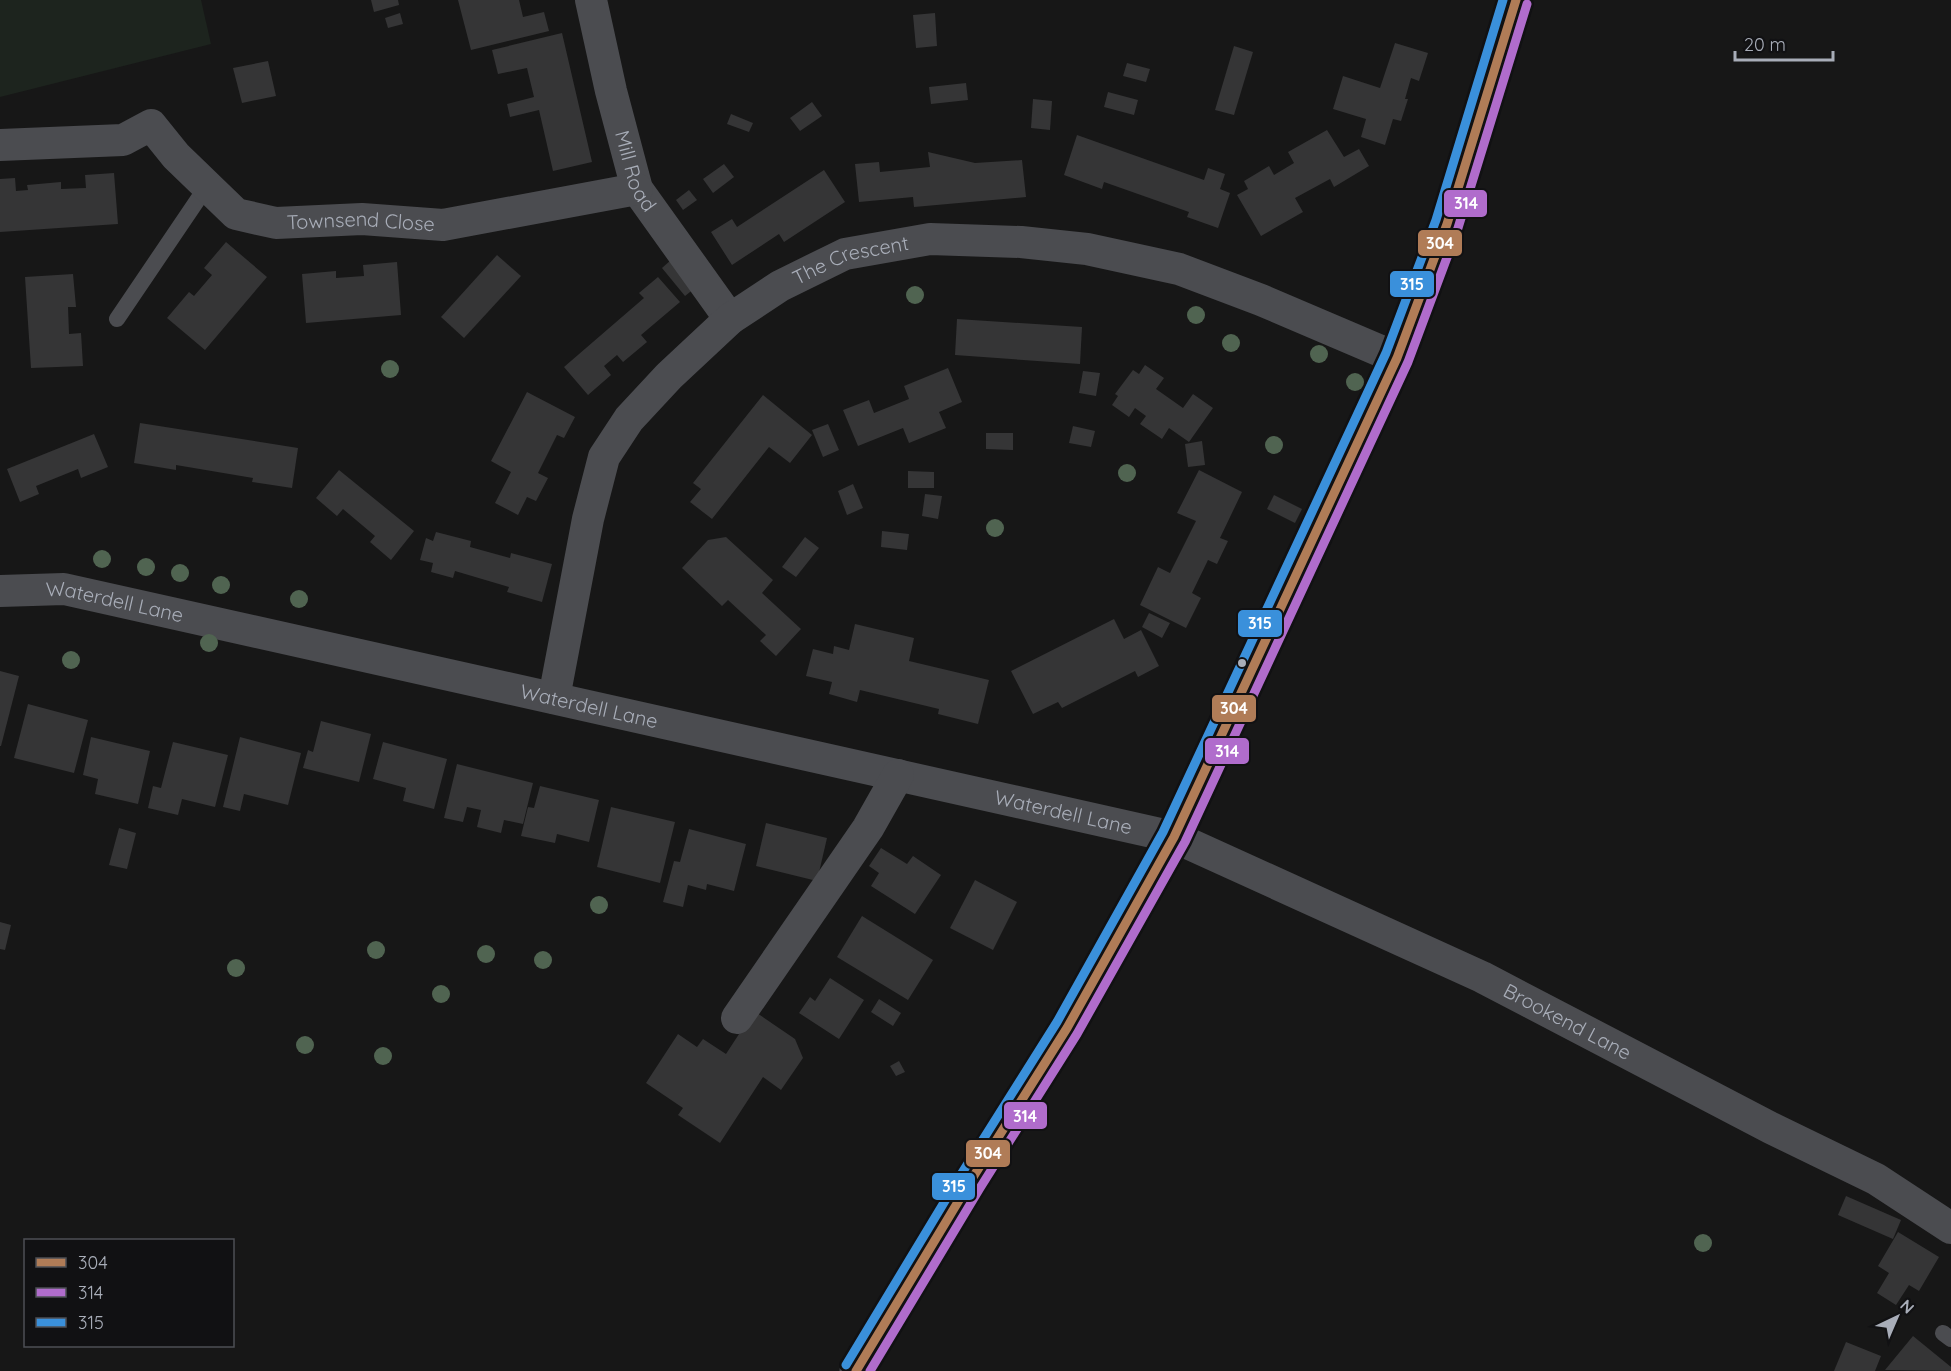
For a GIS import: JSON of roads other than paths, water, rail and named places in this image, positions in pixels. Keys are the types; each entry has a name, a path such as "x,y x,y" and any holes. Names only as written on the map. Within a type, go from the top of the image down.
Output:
{"main road":[{"path":"856,1371 970,1182 1067,1028 1174,837 1397,358 1447,224 1516,0"}],"street":[{"name":"Mill Road","path":"591,0 611,91 637,189 730,320"},
{"name":"Townsend Close","path":"0,145 123,140 151,126 176,156 236,214 276,223 362,219 443,225 637,189"},
{"name":"The Crescent","path":"554,698 588,519 604,457 629,419 669,376 730,320 780,286 845,254 930,239 1021,242 1087,249 1179,269 1261,300 1397,358"},
{"name":"Waterdell Lane","path":"0,591 64,589 1174,837"},
{"path":"737,1018 868,828 898,775"},
{"name":"Brookend Lane","path":"1174,837 1482,977 1771,1128 1876,1179 1951,1228"}],"lane":[{"path":"117,319 207,186"}]}
